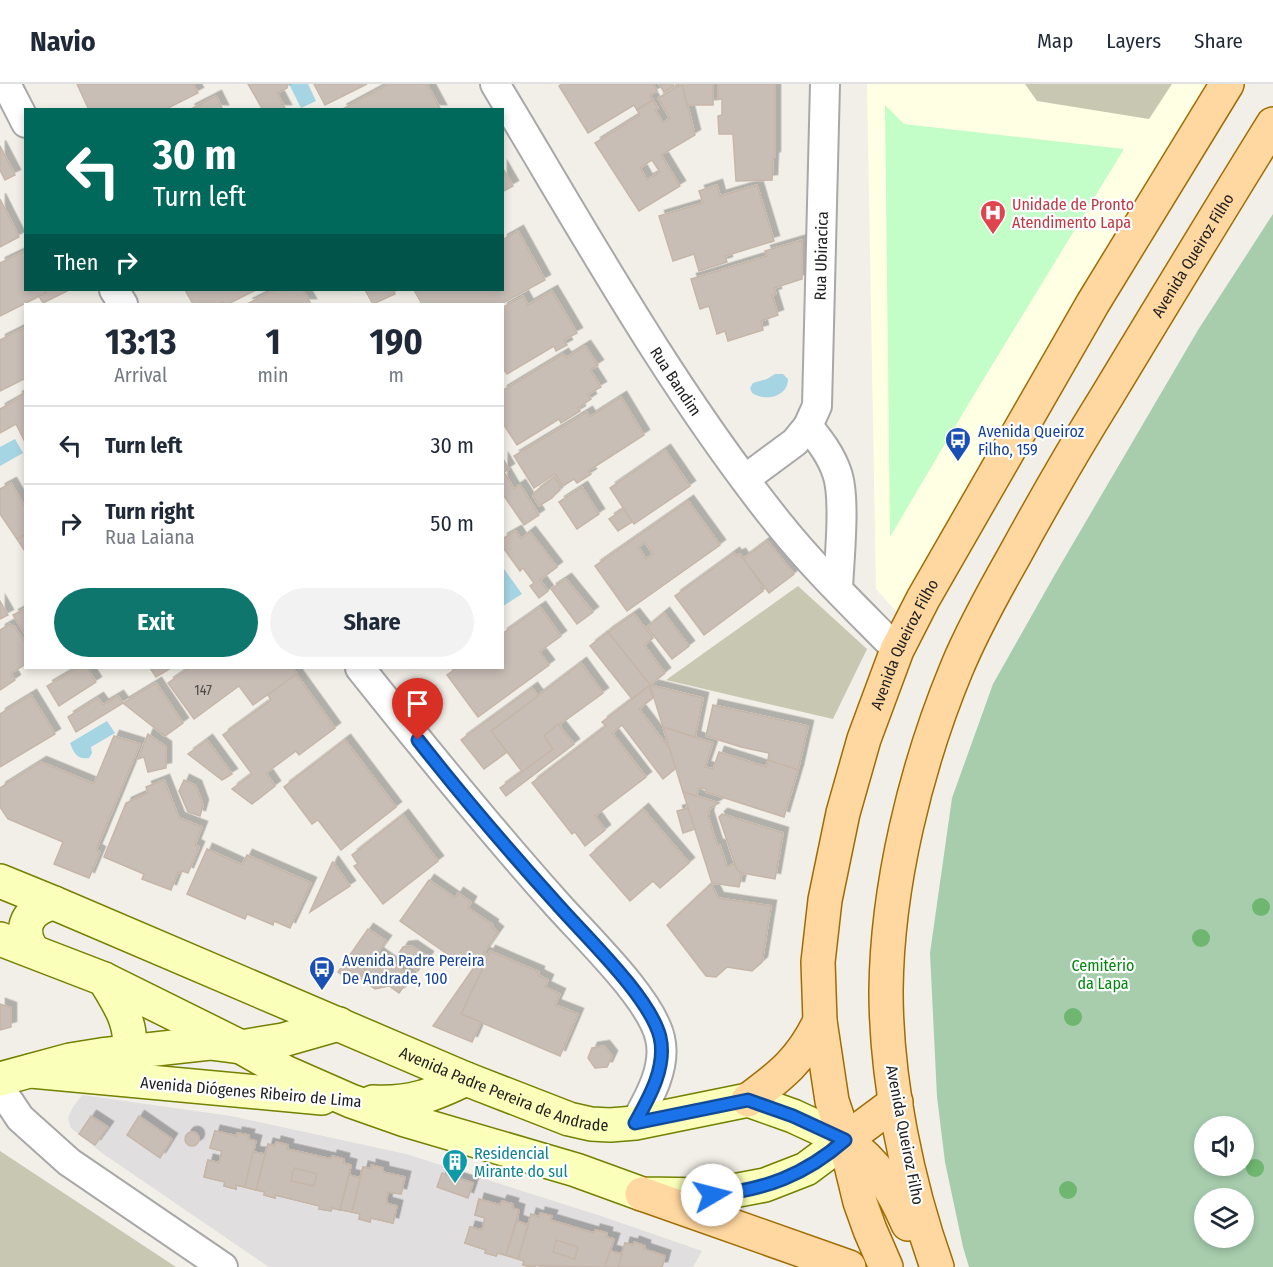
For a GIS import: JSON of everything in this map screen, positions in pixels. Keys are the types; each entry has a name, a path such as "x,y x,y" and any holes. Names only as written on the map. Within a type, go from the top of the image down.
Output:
{"main road":[{"name":"Avenida Queiroz Filho","path":"886,1267 860,1202 845,1140 832,1101 820,1021 818,962 825,900 843,813 864,738 897,650 969,516 1093,303 1227,84"},
{"name":"Avenida Queiroz Filho","path":"937,1267 918,1209 896,1102 889,1046 886,993 889,932 898,867 918,781 956,670 989,601 1041,506 1273,124"},
{"path":"0,930 7,924 12,906 12,897 3,882"},
{"name":"Avenida Padre Pereira de Andrade","path":"3,882 466,1079 569,1119 591,1124 635,1123 748,1100"},
{"path":"33,951 25,940 25,928 30,916 38,909 54,903"},
{"path":"0,939 104,979 241,1047 285,1072 351,1101 405,1120 576,1170 849,1267"},
{"path":"104,979 117,1000 129,1028 129,1051"},
{"path":"748,1100 780,1076 795,1061 806,1048 820,1021"},
{"name":"Avenida Diógenes Ribeiro de Lima","path":"0,1080 70,1060 129,1051 210,1043 241,1047 283,1040 339,1024"},
{"name":"Avenida Diógenes Ribeiro de Lima","path":"31,1071 351,1101 396,1102 427,1097 466,1079"},
{"path":"748,1100 793,1116 845,1140 862,1152 888,1183 927,1267"},
{"path":"642,1194 712,1195 765,1185 806,1169 896,1102"}],"street":[{"path":"6,84 24,119"},
{"name":"Rua Bandim","path":"495,84 666,366 745,479 780,525 897,650"},
{"name":"Rua Ubiracica","path":"745,479 795,442 808,426 817,406 825,84"},
{"path":"808,426 827,449 838,476 841,511 838,589"},
{"path":"361,669 447,776 555,903 614,967 654,1020 662,1052 648,1100 635,1123"},
{"path":"0,1088 20,1118 69,1162 223,1267"}],"shaded area":[{"name":"Unidade de Pronto Atendimento Lapa","path":"867,84 1207,84 1023,388 902,618 876,589"},
{"path":"1025,84 1172,84 1149,119 1037,101"},
{"path":"798,586 867,649 833,719 666,680"},
{"path":"82,1095 231,1116 406,1154 601,1216 702,1251 693,1267 269,1267 102,1153 71,1128 68,1118"},
{"path":"0,1151 176,1267 0,1267"}],"green space":[{"path":"885,105 904,124 1124,149 890,537"},
{"name":"Cemitério da Lapa","path":"1273,214 1273,1267 969,1267 945,1162 937,1097 930,953 952,798 993,684 1198,330"}],"water":[{"path":"289,84 308,84 316,101 301,108"},
{"path":"775,374 783,374 788,379 787,385 780,394 763,397 752,393 750,388 753,383"},
{"path":"15,439 23,453 0,466 0,447"},
{"path":"504,569 522,594 504,605"},
{"path":"107,721 115,733 91,747 92,753 89,758 77,755 70,743"}],"building":[{"path":"77,84 193,84 198,93 168,108 88,108"},
{"path":"248,84 288,84 287,88 277,93 285,108 262,108"},
{"path":"314,84 367,84 325,105"},
{"path":"389,84 427,84 440,108 345,108"},
{"path":"562,84 653,84 657,91 650,95 653,100 637,110 634,105 588,133 559,86"},
{"path":"659,84 673,84 674,86 664,92"},
{"path":"682,84 695,135 661,155 680,186 639,211 595,143 640,115 637,110 653,100 658,108 655,110 663,123 670,118 658,98","holes":["652,160 660,172 647,180 640,168"]},
{"path":"682,84 713,84 713,105 687,105"},
{"path":"718,84 775,84 775,157 773,157 772,180 736,181 733,134 719,134 718,116 722,115 722,99 718,99"},
{"path":"216,96 222,108 193,108"},
{"path":"0,146 15,175 5,180 0,170"},
{"path":"504,170 513,186 504,191"},
{"path":"717,185 720,196 757,185 774,241 725,256 727,262 699,271 694,254 673,261 659,216 703,203 699,191"},
{"path":"0,199 19,237 0,247"},
{"path":"518,231 545,280 503,303 421,303 415,291 504,291 504,239"},
{"path":"802,240 802,279 774,288 776,294 772,295 778,315 761,321 763,330 728,341 725,331 717,334 709,306 700,309 691,279 767,256 765,251"},
{"path":"24,251 24,291 45,291 46,293 0,316 0,263"},
{"path":"45,291 67,291 43,303 39,296 46,293"},
{"path":"186,291 254,291 230,303 192,303"},
{"path":"273,291 304,291 310,303 249,303"},
{"path":"366,291 394,291 395,294 375,303 372,303"},
{"path":"552,291 577,333 564,340 567,345 556,351 554,346 507,374 504,370 504,307 523,296 528,305"},
{"path":"24,328 24,379 0,391 0,340"},
{"path":"585,346 598,365 590,370 601,387 588,394 591,399 578,408 580,411 561,423 559,419 517,445 504,425 504,390 563,354 566,358"},
{"path":"24,393 24,440 16,424 0,433 0,409 18,399 17,397"},
{"path":"621,397 644,435 588,471 591,474 577,483 574,479 563,486 555,474 534,488 514,456 587,412 590,417"},
{"path":"665,450 690,486 634,524 610,488"},
{"path":"504,461 509,469 504,472"},
{"path":"504,472 514,489 520,485 539,515 524,525 504,496"},
{"path":"554,477 560,484 560,489 552,498 539,506 533,496 535,492"},
{"path":"11,483 24,506 24,535 17,539 0,514 0,489"},
{"path":"582,487 599,514 577,529 559,502"},
{"path":"688,501 720,545 627,611 595,566","holes":["645,542 653,554 646,559 638,547"]},
{"path":"624,509 632,522 618,531 609,519"},
{"path":"516,531 521,539 530,532 557,567 540,580 548,591 539,598 530,586 534,583 523,568 520,571 504,549 504,538"},
{"path":"24,535 24,550 17,539"},
{"path":"767,541 794,574 769,593 743,559"},
{"path":"734,553 736,556 740,554 763,586 760,588 763,591 704,635 675,596"},
{"path":"566,579 593,612 577,624 551,589"},
{"path":"0,601 8,615 0,619"},
{"path":"540,607 561,636 539,652 549,665 478,717 447,675 456,669 504,669 504,633"},
{"path":"24,609 24,632 13,615"},
{"path":"664,613 689,646 672,659 647,627"},
{"path":"634,614 653,638 644,645 665,673 650,685 608,632"},
{"path":"10,624 14,626 24,641 24,665 11,673 15,680 0,690 0,630"},
{"path":"608,632 650,685 632,699 590,646"},
{"path":"581,663 603,693 544,736 553,749 523,773 491,731"},
{"path":"76,669 88,669 96,682 59,706 47,686"},
{"path":"151,669 169,669 156,677"},
{"path":"189,669 294,669 297,674 253,705 239,686 194,719 168,683"},
{"path":"296,674 335,728 299,755 296,751 266,773 275,786 252,804 232,789 252,774 223,735 271,700 268,695"},
{"path":"156,683 183,723 165,736 123,703"},
{"path":"650,685 703,698 695,737 663,727"},
{"path":"649,686 653,698 639,709 669,748 676,768 663,779 622,725 612,733 646,777 595,816 605,830 585,846 575,832 572,834 532,783 606,726 602,722"},
{"path":"532,688 538,696 491,731 507,752 484,769 461,740"},
{"path":"31,695 55,734 0,767 0,714"},
{"path":"118,696 123,703 76,732 68,717 98,698 103,705"},
{"path":"713,705 808,726 798,770 768,760 769,753 706,736"},
{"path":"558,724 574,744 506,796 500,788 553,749 544,736"},
{"path":"663,727 713,743 705,767 713,769 719,752 766,767 768,760 798,770 784,817 706,792 706,789 699,788 696,796 683,792"},
{"path":"148,734 166,747 166,768 148,772 144,757 138,759"},
{"path":"114,736 140,744 96,850 100,852 89,878 54,864 63,842 8,819 0,807 0,788 41,762 94,784"},
{"path":"207,740 232,774 222,780 188,754"},
{"path":"345,740 396,807 341,850 318,820 312,824 284,787"},
{"path":"164,780 179,818 202,827 195,845 199,847 188,873 178,872 171,890 142,879 144,874 104,857 126,803 148,793 146,787"},
{"path":"184,780 196,786 203,805 200,816 188,812 179,791"},
{"path":"683,792 719,803 710,808 708,816 727,867 734,864 742,873 739,887 712,883"},
{"path":"688,808 695,829 683,833 677,811"},
{"path":"643,809 689,863 660,888 653,881 630,901 590,855"},
{"path":"722,814 783,833 775,879 737,870 719,817"},
{"path":"403,815 438,861 383,904 354,866 358,864 352,855"},
{"path":"207,849 242,865 247,855 311,883 290,928 274,921 273,925 247,914 245,919 187,894"},
{"path":"332,863 350,886 310,912"},
{"path":"429,880 455,898 458,893 471,902 468,908 493,925 492,927 498,932 475,965 468,961 464,967 461,965 459,967 444,957 447,954 400,921"},
{"path":"711,884 718,898 771,906 762,962 752,971 727,967 716,977 706,976 667,925"},
{"path":"368,929 386,941 355,984 338,972"},
{"path":"412,946 428,957 418,971 397,956 403,947"},
{"path":"490,951 539,972 538,975 548,980 545,987 560,994 555,1005 578,1014 560,1056 461,1014"},
{"path":"378,953 411,977 399,993 389,986 375,989 360,978"},
{"path":"484,953 489,955 461,1014 481,1022 472,1042 433,1026"},
{"path":"0,1004 11,1008 11,1027 0,1030"},
{"path":"604,1046 612,1056 607,1067 595,1068 588,1058 592,1048"},
{"path":"91,1116 108,1127 95,1145 79,1134"},
{"path":"139,1116 172,1139 160,1158 127,1135"},
{"path":"215,1131 237,1136 237,1133 249,1135 248,1139 256,1141 253,1152 265,1154 268,1144 275,1146 276,1142 288,1145 287,1149 331,1159 332,1156 344,1159 343,1163 351,1165 349,1175 360,1178 363,1167 371,1169 371,1165 383,1168 383,1172 405,1177 401,1194 388,1192 386,1203 397,1206 393,1223 371,1218 370,1222 359,1219 360,1214 332,1208 331,1211 319,1209 320,1206 275,1195 275,1198 264,1195 265,1192 236,1185 236,1189 224,1186 225,1182 204,1177 208,1160 219,1163 222,1151 210,1148"},
{"path":"215,1131 237,1136 237,1133 249,1135 248,1139 256,1141 245,1187 236,1185 236,1189 224,1186 225,1182 204,1177 208,1160 219,1163 222,1151 210,1148"},
{"path":"189,1132 195,1132 199,1139 195,1146 189,1146 185,1142 185,1136"},
{"path":"276,1142 288,1145 287,1149 331,1159 332,1156 344,1159 343,1163 351,1165 340,1210 319,1209 320,1206 275,1195 275,1198 256,1190 268,1144 275,1146","holes":["294,1168 317,1174 314,1186 291,1181"]},
{"path":"253,1152 265,1154 256,1190 245,1187"},
{"path":"371,1165 383,1168 383,1172 405,1177 401,1194 388,1192 386,1203 397,1206 393,1223 371,1218 370,1222 359,1219 360,1214 352,1212 363,1167 371,1169"},
{"name":"Residencial Mirante do sul","path":"442,1173 473,1183 468,1198 437,1187"},
{"path":"349,1175 360,1178 352,1212 340,1210"},
{"path":"479,1199 500,1205 502,1201 513,1204 512,1208 519,1210 517,1221 528,1225 531,1214 539,1217 540,1213 552,1216 550,1220 594,1233 595,1230 607,1233 606,1237 614,1239 610,1251 622,1254 625,1243 633,1245 634,1242 645,1246 644,1249 665,1256 662,1267 543,1267 536,1265 529,1267 523,1265 524,1261 518,1259 498,1253 496,1256 485,1253 486,1250 465,1243 470,1227 482,1230 485,1218 475,1215"},
{"path":"479,1199 500,1205 502,1201 513,1204 512,1208 519,1210 506,1255 498,1253 496,1256 485,1253 486,1250 465,1243 470,1227 482,1230 485,1218 475,1215"},
{"path":"540,1213 552,1216 550,1220 594,1233 595,1230 607,1233 606,1237 614,1239 605,1267 523,1265 524,1261 518,1259 531,1214 539,1217","holes":["556,1240 578,1247 575,1259 553,1252"]},
{"path":"517,1221 528,1225 518,1259 506,1255"},
{"path":"634,1242 645,1246 644,1249 665,1256 662,1267 618,1267 625,1243 633,1245"},
{"path":"610,1251 622,1254 618,1267 605,1267"}],"place":[{"name":"Unidade de Pronto Atendimento Lapa","path":"993,236"},
{"name":"Avenida Queiroz Filho, 159","path":"958,463"},
{"name":"Avenida Padre Pereira De Andrade, 100","path":"322,992"},
{"name":"Residencial Mirante do sul","path":"455,1185"}],"route":[{"path":"418,740 539,885 614,967 654,1020 662,1052 655,1083 635,1123 748,1100 793,1116 845,1140 806,1169 765,1185 712,1195"}]}
